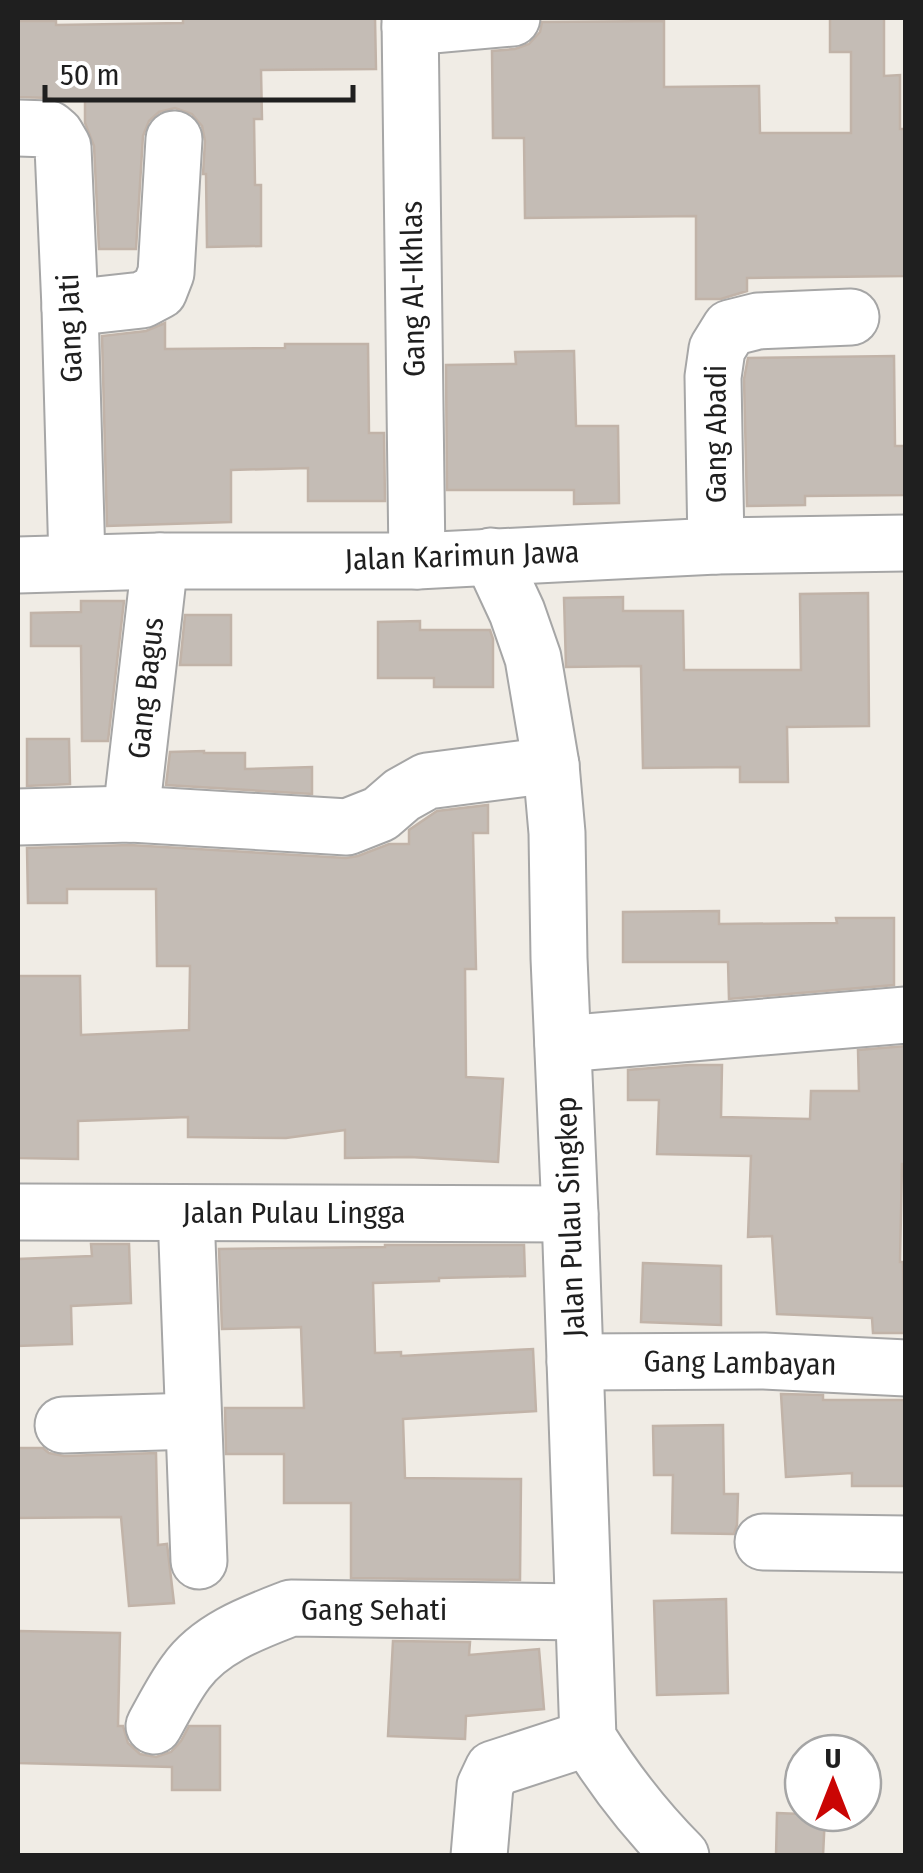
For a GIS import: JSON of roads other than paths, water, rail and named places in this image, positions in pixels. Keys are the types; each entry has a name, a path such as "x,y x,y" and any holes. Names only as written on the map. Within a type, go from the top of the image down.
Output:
{"street":[{"path":"410,22 512,18"},
{"name":"Gang Al-Ikhlas","path":"410,22 416,561"},
{"name":"Gang Jati","path":"18,128 49,129 62,148 77,562"},
{"path":"70,308 142,300 159,292 166,273 174,138"},
{"name":"Gang Abadi","path":"716,546 713,377 717,349 730,328 758,320 852,316"},
{"name":"Jalan Karimun Jawa","path":"18,565 416,561 716,546 906,542"},
{"name":"Jalan Pulau Singkep","path":"491,556 533,658 551,766 557,833 588,1738 617,1784 681,1856"},
{"name":"Gang Bagus","path":"131,814 160,561"},
{"path":"18,817 131,814 347,826 380,814 402,795 428,781 551,766"},
{"path":"563,1044 906,1015"},
{"name":"Jalan Pulau Lingga","path":"18,1212 570,1214"},
{"path":"186,1213 200,1562"},
{"name":"Gang Lambayan","path":"575,1362 764,1361 906,1368"},
{"path":"62,1425 192,1422"},
{"path":"763,1542 906,1544"},
{"name":"Gang Sehati","path":"154,1726 186,1670 205,1651 248,1625 291,1608 583,1612"},
{"path":"479,1856 485,1786 493,1768 588,1738"}]}
